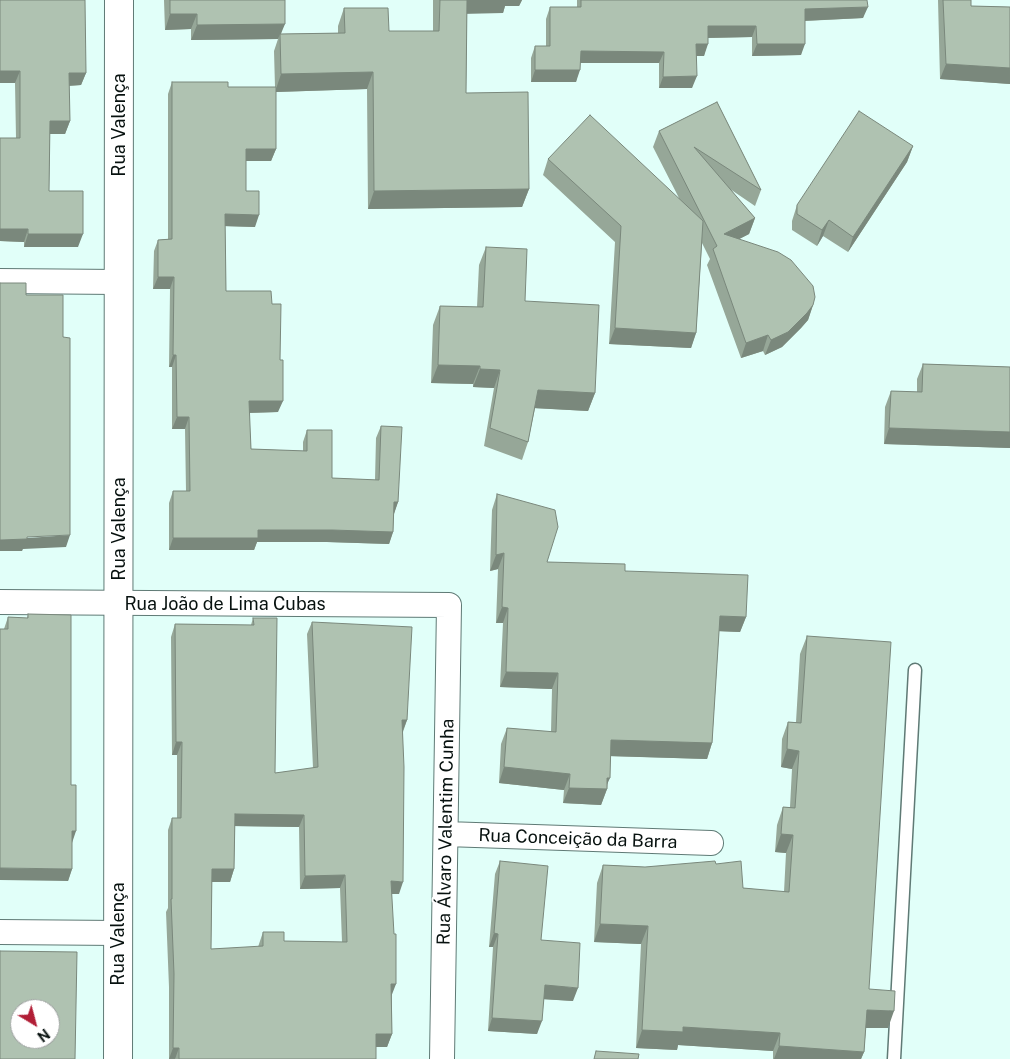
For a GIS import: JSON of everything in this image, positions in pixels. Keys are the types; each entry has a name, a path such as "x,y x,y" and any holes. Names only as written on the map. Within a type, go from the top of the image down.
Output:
{"main road":[{"name":"Rua Valença","path":"118,1059 119,0"}],"street":[{"path":"0,281 119,282"},
{"name":"Rua João de Lima Cubas","path":"0,602 449,606"},
{"name":"Rua Álvaro Valentim Cunha","path":"442,1059 449,606"},
{"name":"Rua Conceição da Barra","path":"446,834 711,843"},
{"path":"0,932 118,933"}],"lane":[{"path":"894,1059 915,670"}],"building":[{"path":"0,0 85,0 86,73 69,73 70,121 50,121 49,191 83,191 83,234 28,234 28,229 0,229 0,138 20,138 20,71 0,71"},
{"path":"170,0 285,0 285,24 197,25 197,14 170,14"},
{"path":"440,0 467,0 466,93 528,92 529,189 374,191 373,72 281,74 280,34 345,33 344,8 388,8 389,31 439,31"},
{"path":"581,0 867,0 868,7 805,9 805,44 757,44 756,26 708,26 708,44 696,44 697,76 663,77 664,52 581,51 580,70 535,70 535,46 550,46 550,7 581,7"},
{"path":"943,0 971,0 971,6 1010,7 1010,68 946,64"},
{"path":"172,82 228,82 228,87 276,87 276,149 246,149 246,191 259,191 259,215 225,214 226,291 271,291 272,304 281,304 280,360 283,360 283,401 249,401 251,449 307,451 307,430 332,430 332,478 379,480 381,426 402,427 398,502 394,502 393,532 258,530 258,538 173,538 173,491 190,491 189,417 177,417 176,355 173,355 174,277 158,277 158,240 172,239"},
{"path":"717,102 761,190 694,147 755,218 724,234 778,252 791,260 813,286 815,297 813,305 807,313 788,332 771,340 768,335 746,343 713,249 717,246 659,131"},
{"path":"859,111 913,146 853,237 829,220 822,230 797,214 797,205"},
{"path":"590,115 703,221 696,333 615,328 621,226 548,159"},
{"path":"486,247 527,249 525,301 599,305 595,393 538,390 528,442 490,428 500,370 480,369 480,366 438,365 440,306 483,307"},
{"path":"0,283 26,283 26,295 63,295 63,337 70,338 70,535 0,540"},
{"path":"923,364 1010,367 1010,432 889,428 891,391 922,392"},
{"path":"497,494 555,510 558,527 547,562 625,564 625,571 748,575 746,617 720,616 712,743 611,740 610,778 607,778 607,789 569,788 570,774 504,767 507,728 556,732 558,673 506,672 508,608 502,607 504,553 496,555"},
{"path":"28,614 71,615 71,785 76,785 76,831 72,831 72,869 0,868 0,629 8,629 8,617 28,618"},
{"path":"253,618 277,618 275,773 318,767 312,622 412,627 407,720 402,720 404,767 403,882 391,881 394,934 396,934 396,984 391,984 392,1034 376,1034 376,1059 179,1059 179,1048 173,1048 172,818 181,818 182,742 176,742 175,624 254,625","holes":["235,814 304,815 305,876 345,875 347,942 284,941 284,932 263,932 263,946 211,949 212,869 234,869"]},
{"path":"807,636 891,642 869,989 895,991 894,1011 867,1010 864,1052 779,1046 780,1033 683,1027 683,1032 642,1030 648,926 600,924 603,865 645,867 715,861 716,864 741,861 743,888 789,892 793,835 781,834 783,807 795,808 799,751 787,749 788,722 801,723"},
{"path":"500,861 548,866 541,940 580,943 578,988 545,985 542,1021 492,1018 498,934 494,933"},
{"path":"0,951 77,952 75,1059 0,1059"},
{"path":"596,1051 639,1054 638,1059 594,1059"}]}
